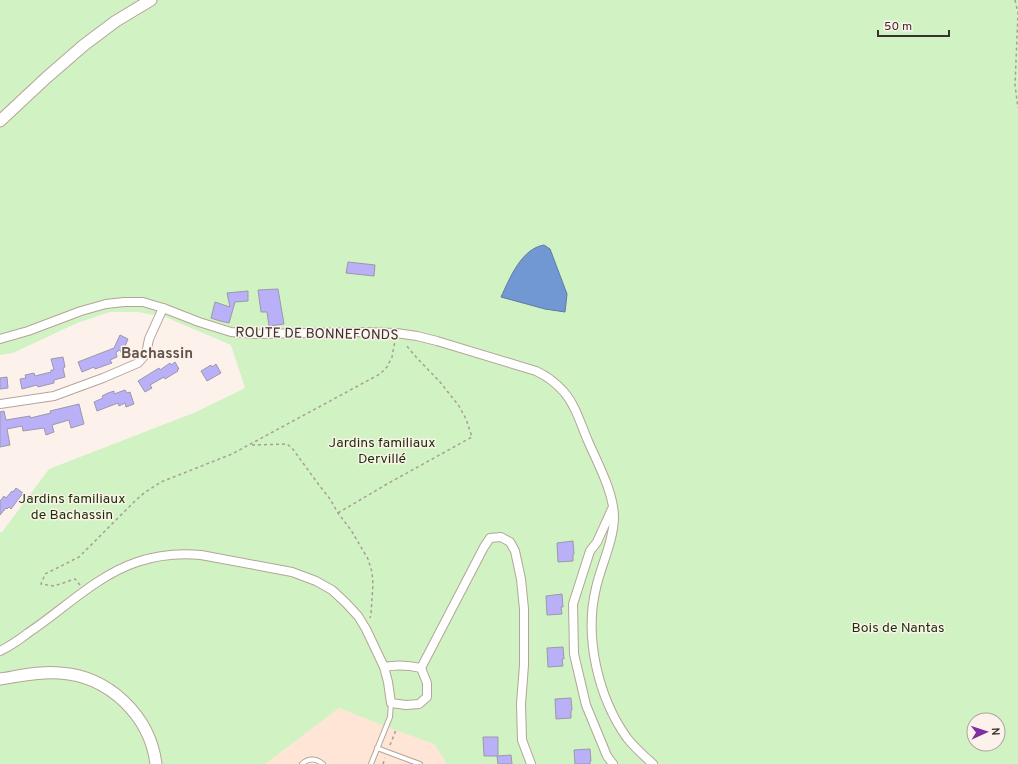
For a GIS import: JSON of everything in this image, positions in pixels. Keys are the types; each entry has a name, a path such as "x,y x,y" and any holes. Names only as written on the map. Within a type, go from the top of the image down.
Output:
{"main road":[{"path":"0,121 84,45 116,21 151,0"},
{"path":"0,679 41,673 60,672 94,681 110,690 125,702 138,716 148,733 155,754 156,764"}],"street":[{"name":"ROUTE DE BONNEFONDS","path":"0,339 106,304 143,302 231,332 256,334 361,332 396,333 417,336 536,371 547,376 565,394 574,407 608,488 613,506 613,530 593,599 591,624 594,652 604,691 618,723 627,738 638,751 653,764"},
{"path":"0,404 54,396 138,363 146,354 149,339 163,308"},
{"path":"613,506 597,542 590,551 573,604 574,654 586,705 607,756 613,764"},
{"path":"0,651 29,633 84,591 122,568 138,561 173,554 201,554 292,572 316,581 332,590 358,616 366,629 384,667 391,703 406,705 419,704 427,697 427,683 421,668 484,546 490,538 501,537 510,542 514,551 521,579 524,609 524,665 521,704 522,740 531,764"},
{"path":"384,667 392,665 408,665 421,668"}],"lane":[{"path":"371,764 390,717 391,703"},
{"path":"377,748 420,764"},
{"path":"302,764 305,761 318,760 323,764"}],"path":[{"path":"1015,0 1018,13 1015,85 1018,108"},
{"path":"84,591 75,579 54,586 41,584 45,574 79,557 144,493 161,482 232,454 380,374 387,367 392,357 396,333"},
{"path":"338,513 472,437 466,419 459,406 440,382 396,333"},
{"path":"250,445 287,444 292,448 351,530 368,559 372,572 373,584 371,614 366,629"}],"shaded area":[{"path":"339,708 434,744 447,764 265,764"}],"green space":[{"path":"0,0 1018,0 1018,764 447,764 434,744 339,708 265,764 0,764 0,532 2,532 49,469 196,412 245,388 231,345 165,317 138,312 110,312 77,323 13,353 0,355"}],"water":[{"path":"544,245 550,249 567,294 565,312 545,309 501,297 517,265 529,252"}],"building":[{"path":"348,262 375,265 374,276 346,273"},
{"path":"278,289 284,324 269,326 267,312 261,312 258,290"},
{"path":"248,291 248,301 235,302 229,323 211,318 215,302 230,307 227,293"},
{"path":"120,335 128,339 122,354 120,350 116,352 117,357 110,360 112,363 95,369 94,367 82,372 78,362 114,348"},
{"path":"63,357 65,377 54,380 54,383 22,389 20,379 26,378 25,375 34,373 35,376 51,372 51,370 54,370 51,359"},
{"path":"175,362 179,369 177,370 178,371 165,379 164,377 150,385 152,388 145,392 138,381 159,368 160,370 170,363 171,365"},
{"path":"216,364 221,373 207,381 201,371 211,365 212,367"},
{"path":"7,377 8,388 0,389 0,378"},
{"path":"125,390 127,393 130,392 134,404 126,407 125,403 119,406 118,403 97,411 94,402 103,398 102,396 114,391 114,394"},
{"path":"79,404 84,424 71,428 69,420 52,425 54,432 46,435 44,428 23,431 22,426 7,429 10,445 0,447 0,412 4,411 6,420 30,416 30,418 51,413 50,411"},
{"path":"16,488 23,493 11,509 9,507 7,509 6,508 0,515 0,501 4,496 6,498"},
{"path":"573,541 573,561 558,562 557,543"},
{"path":"562,594 562,614 547,615 546,596"},
{"path":"563,647 563,666 548,667 547,648"},
{"path":"571,698 571,718 556,719 555,699"},
{"path":"483,737 498,737 498,756 511,755 512,764 498,764 497,756 484,756"},
{"path":"590,749 590,764 575,764 574,750"}],"district":[{"name":"Bachassin","path":"157,353"}],"park label":[{"name":"Jardins familiaux Dervillé","path":"382,450"},
{"name":"Jardins familiaux de Bachassin","path":"72,506"},
{"name":"Bois de Nantas","path":"898,627"}]}
